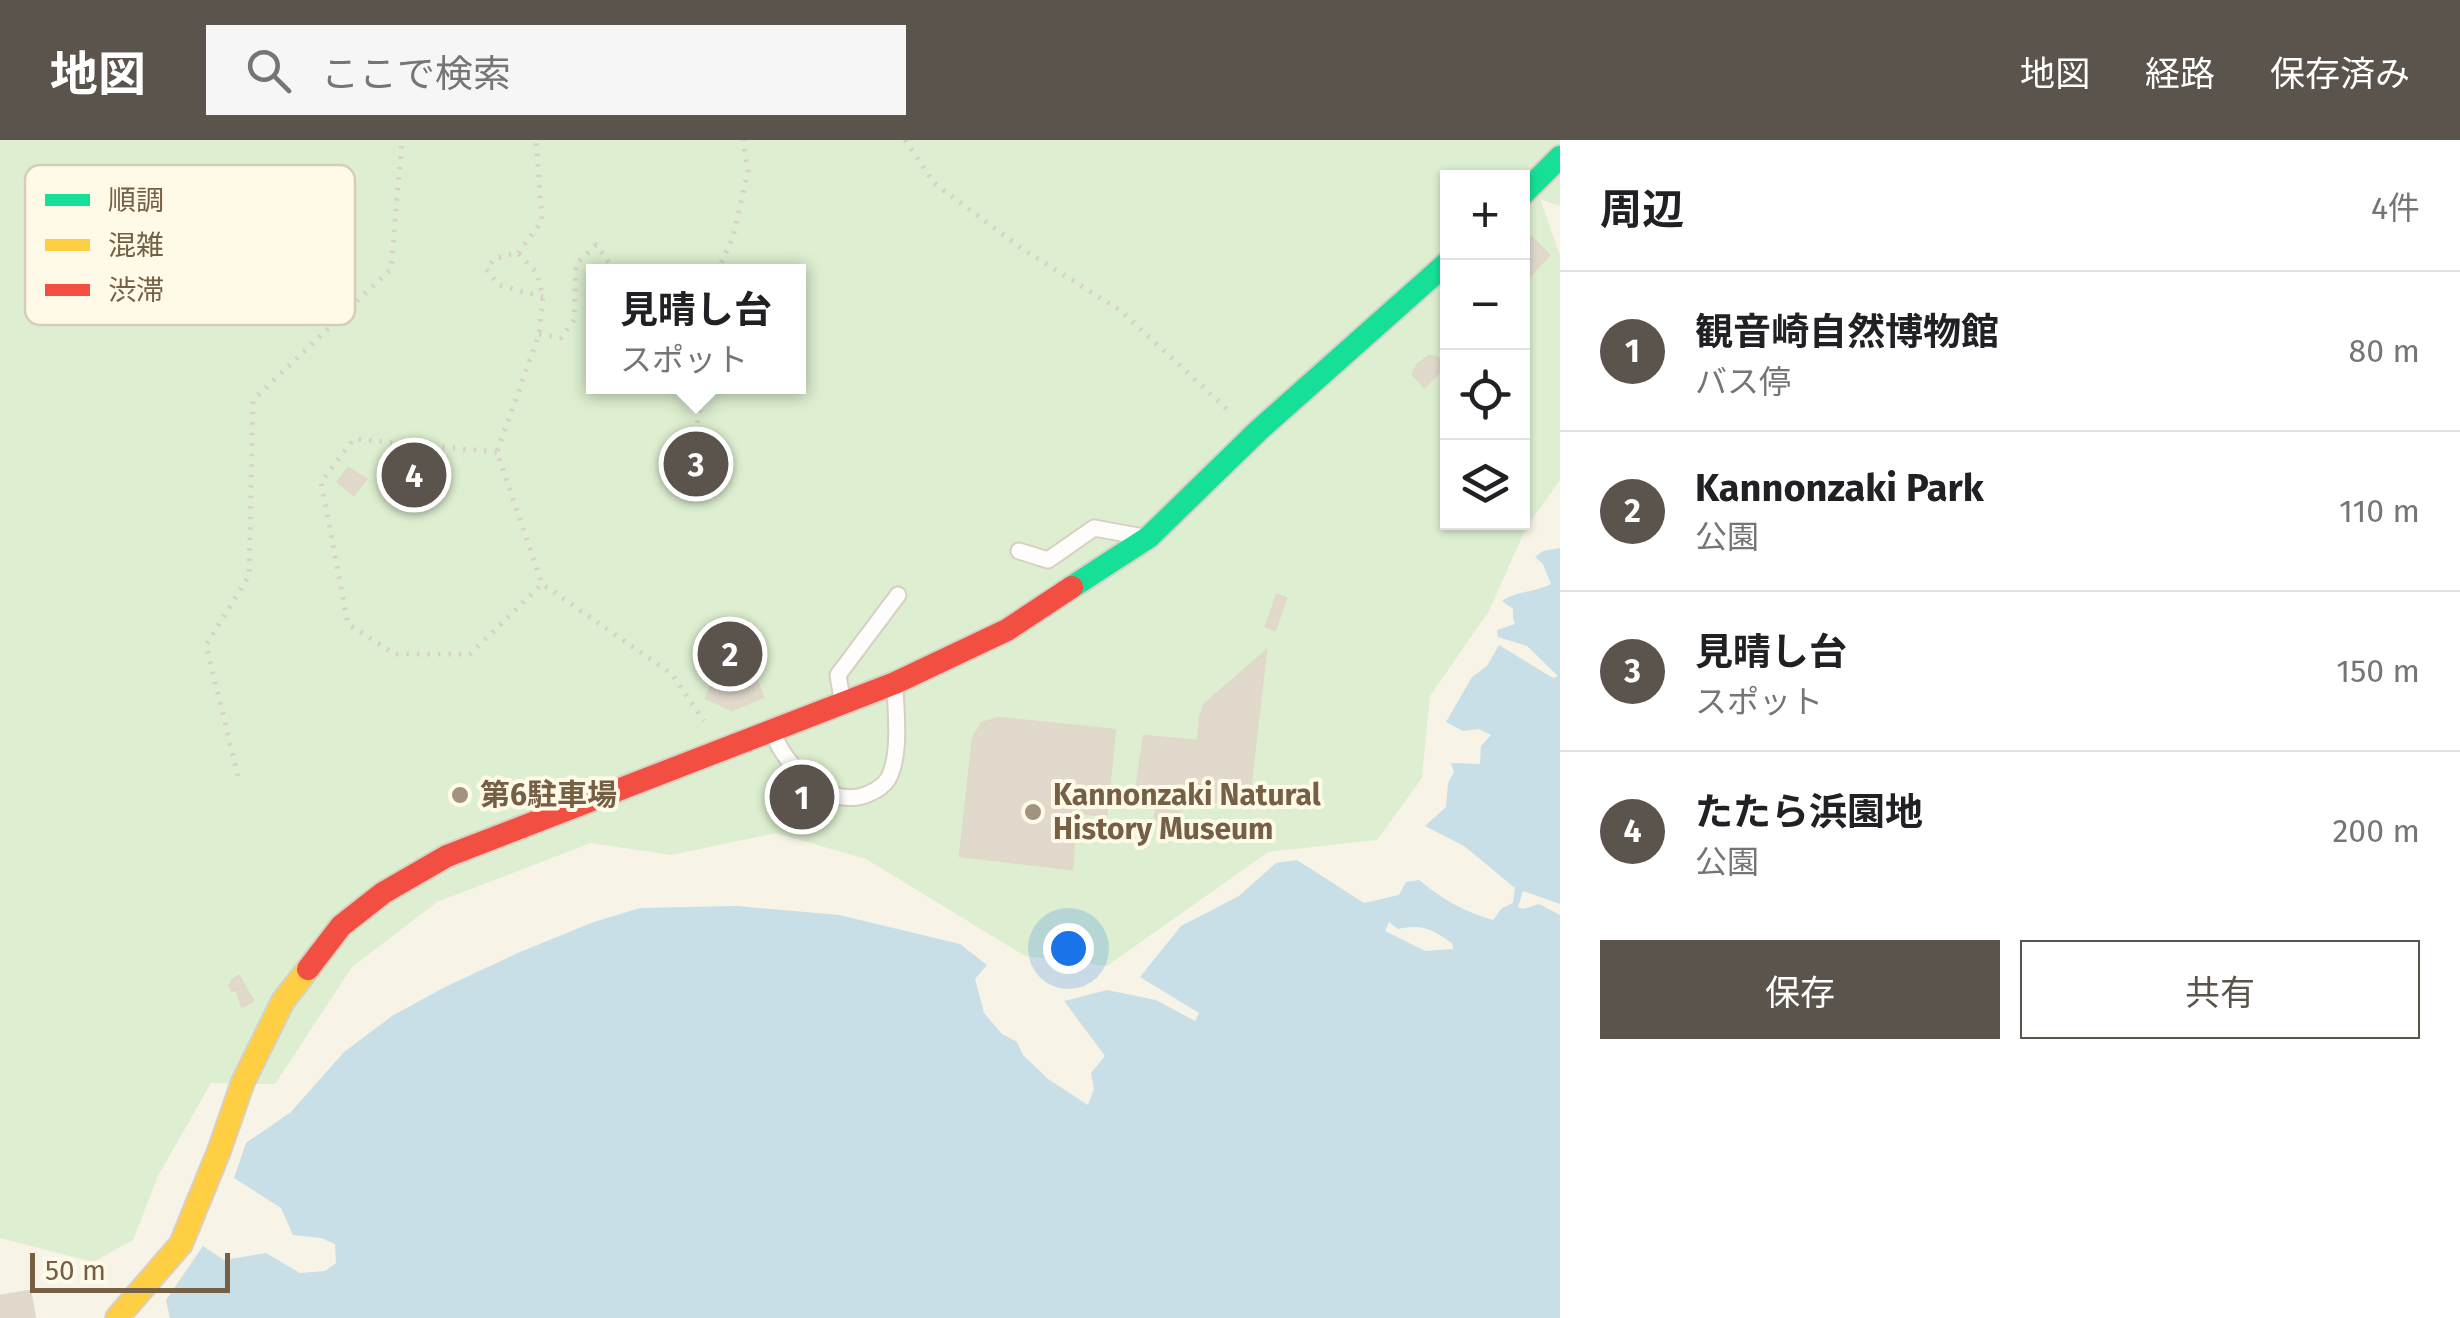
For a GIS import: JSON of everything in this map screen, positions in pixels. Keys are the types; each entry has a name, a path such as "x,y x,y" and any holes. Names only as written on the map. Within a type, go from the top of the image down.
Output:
{"street":[{"path":"1530,187 1560,157"},
{"path":"117,1318 181,1244 243,1082 283,1001 341,926 383,893 447,856 895,683 1007,630 1150,538 1255,435 1440,269"}],"lane":[{"path":"1020,551 1048,560 1094,528 1150,538"},
{"path":"842,703 838,675 898,595"},
{"path":"772,730 778,748 795,769 818,787 843,798 866,796 886,784 894,765 895,683"}],"path":[{"path":"355,303 391,269 402,140"},
{"path":"536,140 542,220 518,253 495,258 486,269 499,285 543,297"},
{"path":"721,264 733,238 748,172 742,140"},
{"path":"905,140 934,182 1021,248 1121,311 1255,435"},
{"path":"539,334 561,338 574,320 576,264 596,245 610,264"},
{"path":"518,253 536,273 543,297 539,334 497,452 542,584 672,674 723,748"},
{"path":"238,776 206,646 249,576 253,400 332,325"},
{"path":"692,454 703,394"},
{"path":"497,452 354,439 321,482 348,624 394,654 470,654 542,584"}],"green space":[{"path":"0,140 1560,140 1560,206 1540,199 1560,255 1560,480 1530,522 1530,170 1440,170 1440,530 1525,530 1489,611 1430,696 1422,778 1377,840 1268,852 1107,966 1025,956 866,859 776,833 671,855 591,843 437,902 352,967 275,1084 211,1083 158,1176 133,1240 93,1262 0,1238"}],"water":[{"path":"1560,548 1560,904 1523,891 1518,907 1539,904 1560,915 1560,1318 170,1318 166,1300 203,1246 224,1260 266,1253 300,1273 325,1271 336,1263 335,1244 293,1235 281,1208 234,1178 246,1143 291,1112 344,1052 392,1016 445,987 594,922 640,908 737,906 839,915 960,944 987,965 975,979 984,1013 1002,1034 1017,1042 1023,1055 1048,1079 1088,1105 1094,1089 1091,1073 1105,1056 1064,1001 1107,990 1156,1000 1195,1021 1199,1013 1140,977 1181,926 1239,896 1276,863 1297,860 1364,903 1399,895 1406,882 1419,880 1454,904 1493,920 1502,908 1513,903 1515,888 1464,846 1425,826 1446,807 1448,783 1454,772 1451,763 1480,764 1481,746 1491,735 1479,729 1463,731 1446,722 1472,677 1487,666 1499,645 1553,678 1558,676 1527,646 1498,637 1497,630 1515,624 1513,609 1502,601 1551,584 1543,564 1535,557","holes":["1389,922 1398,929 1426,929 1452,943 1453,949 1425,951 1385,931"]}],"building":[{"path":"1530,238 1549,255 1530,275 1530,260"},
{"path":"1429,356 1437,357 1440,372 1424,387 1413,374"},
{"path":"348,468 366,479 354,495 338,482"},
{"path":"1277,595 1286,598 1275,630 1266,626"},
{"path":"1266,651 1248,805 1136,792 1144,736 1198,741 1205,704"},
{"path":"714,679 733,685 756,679 763,697 732,710 706,698"},
{"path":"999,718 1115,730 1106,816 1076,812 1072,869 960,856 973,738 982,723"},
{"path":"1156,810 1180,812 1178,825 1154,824"},
{"path":"239,976 253,1001 242,1007 236,988 232,991 229,985"},
{"path":"30,1291 35,1318 0,1318 0,1296"}],"traffic: fast":[{"path":"1530,187 1560,157"},
{"path":"1072,587 1149,537 1259,430 1440,269"}],"traffic: slow":[{"path":"117,1318 181,1244 243,1082 283,1001 308,969"}],"traffic: jam":[{"path":"308,969 341,926 383,893 447,856 895,683 1007,630 1072,587"}],"place":[{"name":"見晴し台","path":"696,464"},
{"name":"たたら浜園地","path":"414,475"},
{"name":"Kannonzaki Park","path":"730,654"},
{"name":"第6駐車場","path":"460,795"},
{"name":"観音崎自然博物館","path":"802,797"},
{"name":"Kannonzaki Natural History Museum","path":"1033,812"}]}
